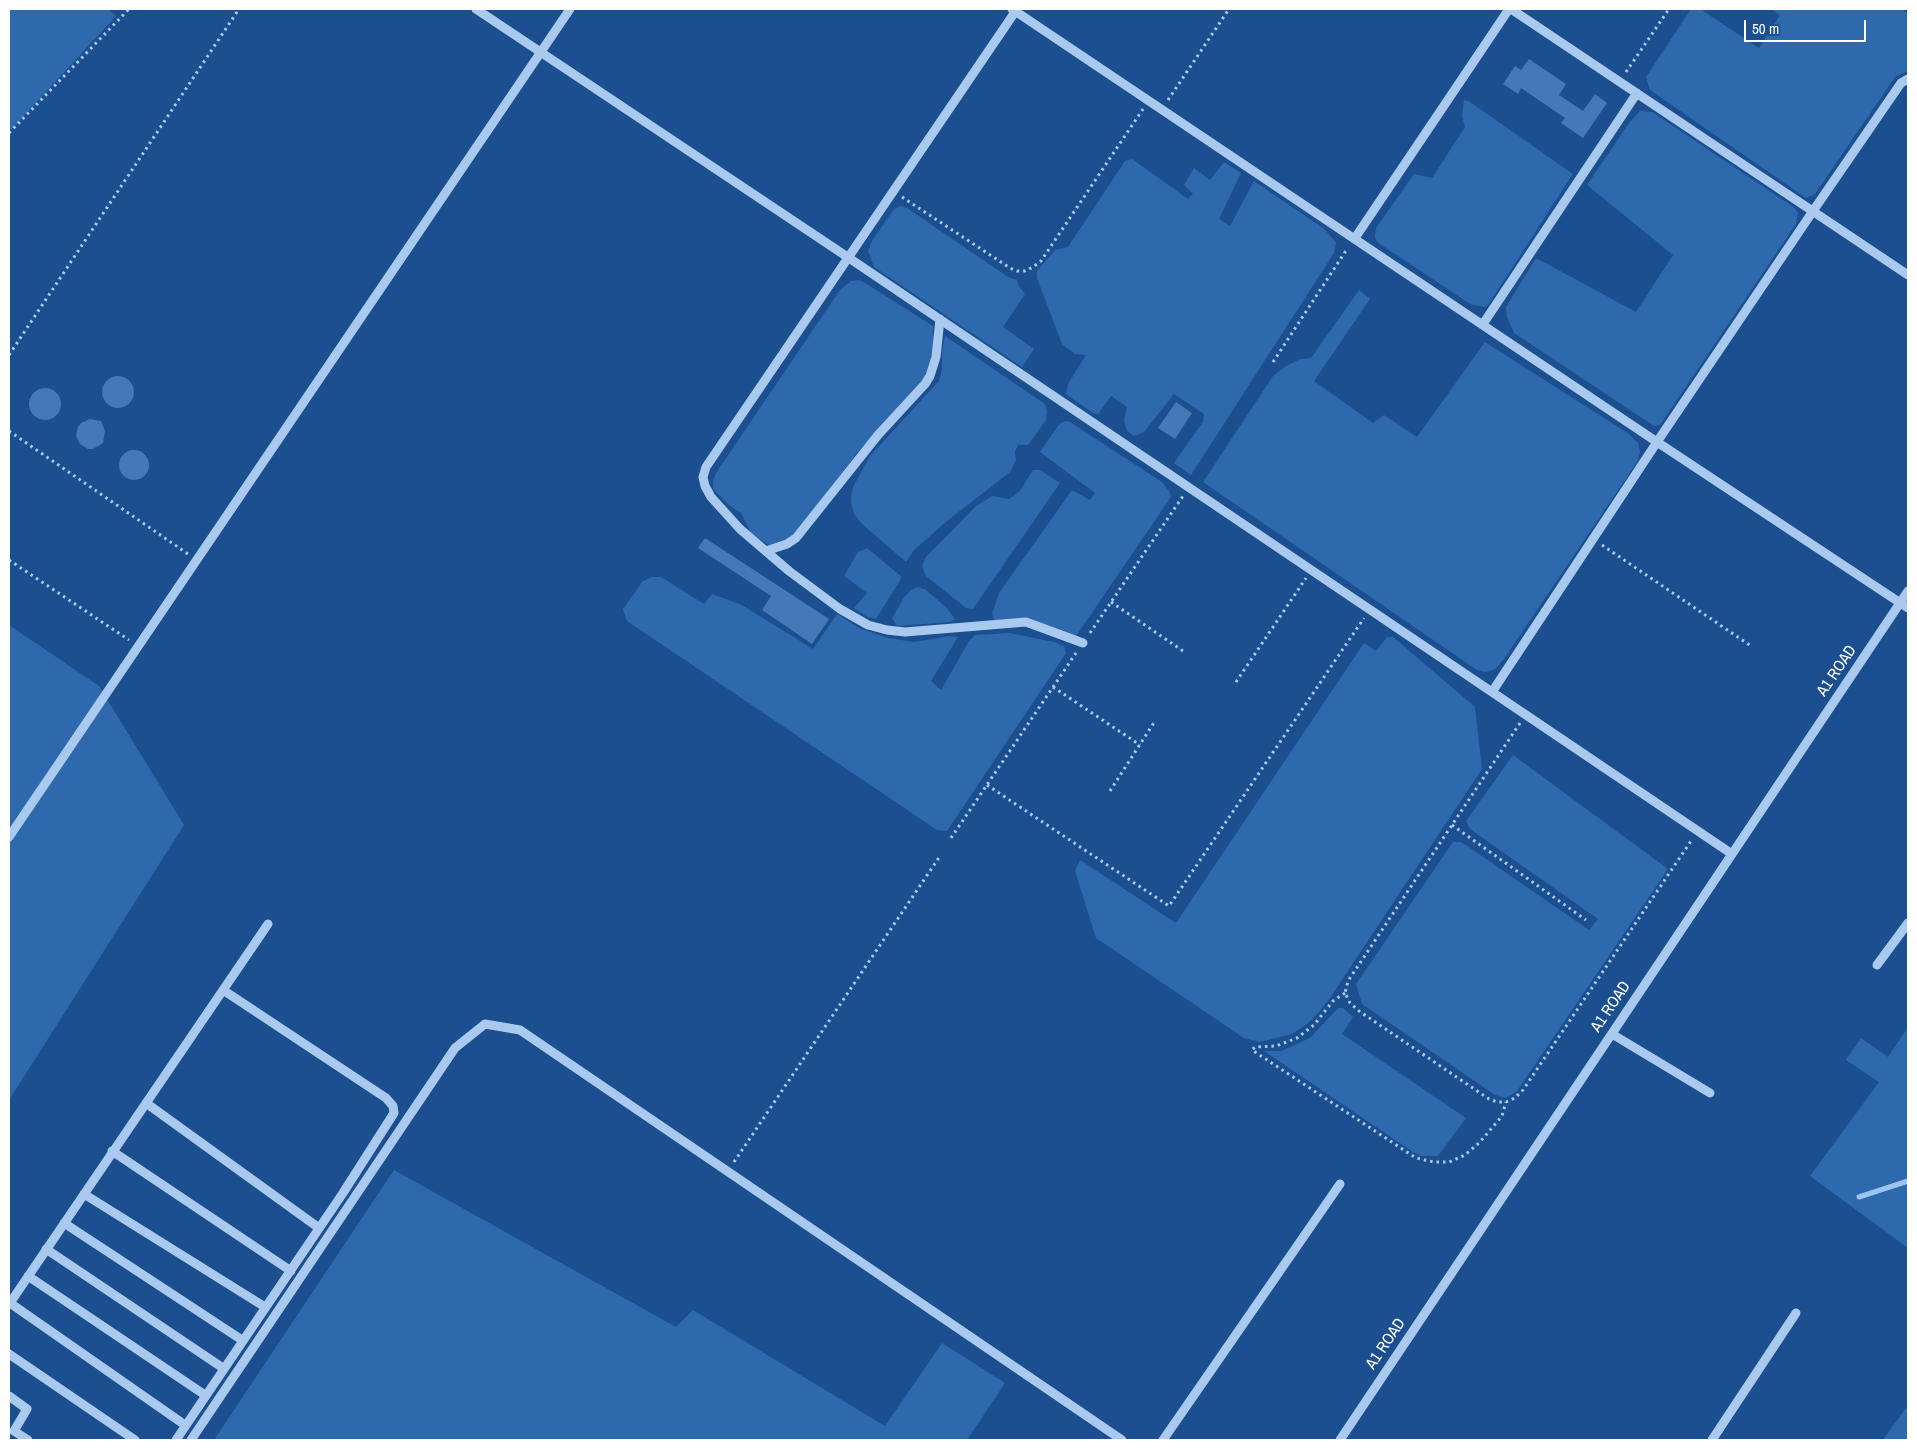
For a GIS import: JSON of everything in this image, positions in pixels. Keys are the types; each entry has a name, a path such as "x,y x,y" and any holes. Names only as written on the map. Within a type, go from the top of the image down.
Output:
{"lane":[{"path":"476,9 850,258 1732,854"},
{"path":"9,837 570,9"},
{"path":"1354,238 1510,9 1908,274"},
{"path":"1083,643 1026,622 905,632 868,625 840,609 789,571 766,551 723,512 704,486 703,477 706,467 850,258 1015,10 1904,606"},
{"path":"1492,692 1657,442 1813,211 1902,83 1908,79"},
{"path":"1483,324 1637,93"},
{"path":"766,551 787,544 796,538 878,435 925,384 930,376 936,357 940,319"},
{"name":"A1 ROAD","path":"1340,1440 1732,854 1904,606 1908,591"},
{"path":"1877,965 1908,923"},
{"path":"185,1425 9,1304 112,1150 268,924"},
{"path":"176,1440 242,1340 291,1271 394,1113 393,1106 386,1098 223,990"},
{"path":"191,1440 455,1048 485,1024 520,1030 1122,1440"},
{"path":"1612,1034 1710,1092"},
{"path":"146,1103 319,1228"},
{"path":"112,1150 291,1271"},
{"path":"1163,1440 1340,1184"},
{"path":"84,1194 265,1308"},
{"path":"64,1223 242,1340"},
{"path":"46,1249 223,1368"},
{"path":"28,1276 205,1395"},
{"path":"1712,1440 1796,1313"},
{"path":"9,1354 135,1440"},
{"path":"9,1396 27,1410 14,1431 28,1440"}],"path":[{"path":"9,133 128,9"},
{"path":"9,355 239,9"},
{"path":"1162,109 1229,9"},
{"path":"1620,81 1669,9"},
{"path":"894,192 1010,268 1017,271 1025,271 1041,260 1149,100"},
{"path":"1273,362 1354,238"},
{"path":"9,431 196,560"},
{"path":"951,838 1188,487"},
{"path":"1593,539 1751,646"},
{"path":"9,560 138,646"},
{"path":"1236,682 1311,570"},
{"path":"1111,602 1186,653"},
{"path":"987,785 1169,906 1370,609"},
{"path":"1053,687 1140,745"},
{"path":"1526,714 1354,970 1348,981 1346,993 1350,1003 1489,1099 1497,1102 1506,1102 1515,1098 1523,1090 1698,830"},
{"path":"1110,791 1155,721"},
{"path":"1451,825 1586,920"},
{"path":"728,1172 940,856"},
{"path":"1346,993 1333,1001 1314,1025 1297,1038 1276,1046 1255,1046 1252,1050 1416,1158 1434,1162 1449,1162 1465,1155 1480,1142 1502,1116 1506,1102"}],"shaded area":[{"path":"9,9 108,9 116,16 9,132"},
{"path":"1691,9 1700,9 1759,48 1780,15 1771,9 1901,9 1908,13 1908,71 1895,77 1815,194 1806,198 1650,90 1646,77"},
{"path":"1464,100 1470,102 1573,174 1488,305 1484,307 1470,304 1377,242 1375,237 1376,228 1414,174 1432,178 1465,127 1462,116"},
{"path":"1640,111 1652,112 1792,206 1798,212 1796,224 1660,425 1654,426 1514,333 1507,317 1506,307 1536,258 1636,312 1673,255 1587,185 1629,123"},
{"path":"1132,159 1188,199 1193,194 1184,185 1194,168 1210,180 1224,162 1241,173 1219,219 1230,226 1254,181 1323,228 1336,242 1334,253 1191,475 1174,463 1203,422 1204,414 1174,394 1144,432 1134,436 1127,431 1124,420 1127,407 1111,396 1098,414 1093,413 1066,394 1068,384 1086,355 1075,354 1062,344 1037,278 1037,271 1055,250 1068,247 1125,161"},
{"path":"900,206 907,208 1008,277 1017,280 1025,294 1003,327 1034,349 1022,367 874,267 868,251 872,241 894,209"},
{"path":"859,280 933,326 933,352 928,371 918,387 856,454 790,538 770,546 751,533 741,513 730,506 713,489 713,481 716,473 840,290 851,281"},
{"path":"1359,290 1370,299 1314,381 1373,423 1384,415 1417,437 1485,342 1629,434 1638,443 1640,452 1637,462 1504,659 1495,669 1486,672 1477,670 1203,482 1273,376 1286,366 1300,359 1311,358"},
{"path":"945,336 1045,404 1047,411 1046,420 1028,445 1018,445 1015,452 1016,461 1010,472 947,521 914,550 906,562 862,524 854,514 851,497 853,487 870,456 939,381 942,370 942,352"},
{"path":"1066,421 1162,482 1171,497 1076,636 1006,620 995,620 992,614 999,593 1072,490 1090,500 1095,493 1040,452 1060,423"},
{"path":"1033,470 1040,470 1060,483 973,609 966,608 926,576 922,566 926,557 976,506 992,496 1009,499 1020,491"},
{"path":"867,548 902,577 876,619 867,617 854,608 867,593 844,576 858,552"},
{"path":"652,577 661,577 704,604 712,594 742,605 813,649 837,614 859,628 888,638 914,642 951,636 958,637 931,681 941,690 969,641 975,635 1010,633 1054,642 1064,646 1066,653 947,831 937,830 627,621 623,609 643,581"},
{"path":"918,587 926,590 947,608 955,619 950,622 897,626 892,618 905,596 911,590"},
{"path":"9,625 99,686 184,825 9,1100"},
{"path":"1387,637 1393,637 1475,707 1482,769 1330,998 1318,1013 1307,1024 1292,1034 1260,1042 1244,1038 1096,938 1075,871 1080,860 1176,923 1364,643 1376,651"},
{"path":"1513,755 1668,869 1517,1091 1506,1098 1495,1095 1362,1004 1356,984 1453,842 1460,842 1466,845 1589,930 1598,919 1470,829 1466,821"},
{"path":"1338,1008 1343,1008 1353,1017 1342,1034 1466,1118 1438,1156 1421,1156 1413,1152 1264,1051 1281,1051 1310,1038"},
{"path":"1908,1027 1908,1248 1810,1176 1879,1082 1846,1060 1861,1038 1888,1057"},
{"path":"394,1170 676,1327 693,1310 885,1426 942,1343 1005,1383 967,1440 214,1440"},
{"path":"1908,1405 1908,1440 1883,1440"}],"building":[{"path":"1529,59 1566,84 1559,95 1583,111 1595,94 1607,103 1583,138 1561,123 1565,118 1521,88 1518,94 1503,84 1515,66 1521,70"},
{"path":"118,376 130,380 134,392 130,404 118,408 106,404 102,392 106,380"},
{"path":"45,388 51,389 56,393 60,398 60,410 56,415 51,419 45,420 39,419 34,415 30,410 29,404 30,398 34,393 39,389"},
{"path":"1176,402 1192,413 1175,439 1158,428"},
{"path":"90,419 101,421 105,431 103,443 93,449 88,449 80,444 76,436 81,423"},
{"path":"134,450 145,454 149,465 145,476 134,480 123,476 119,465 123,454"},
{"path":"705,538 829,619 812,644 762,610 771,596 698,548"}],"waterway":[{"path":"1859,1197 1908,1181"}]}
